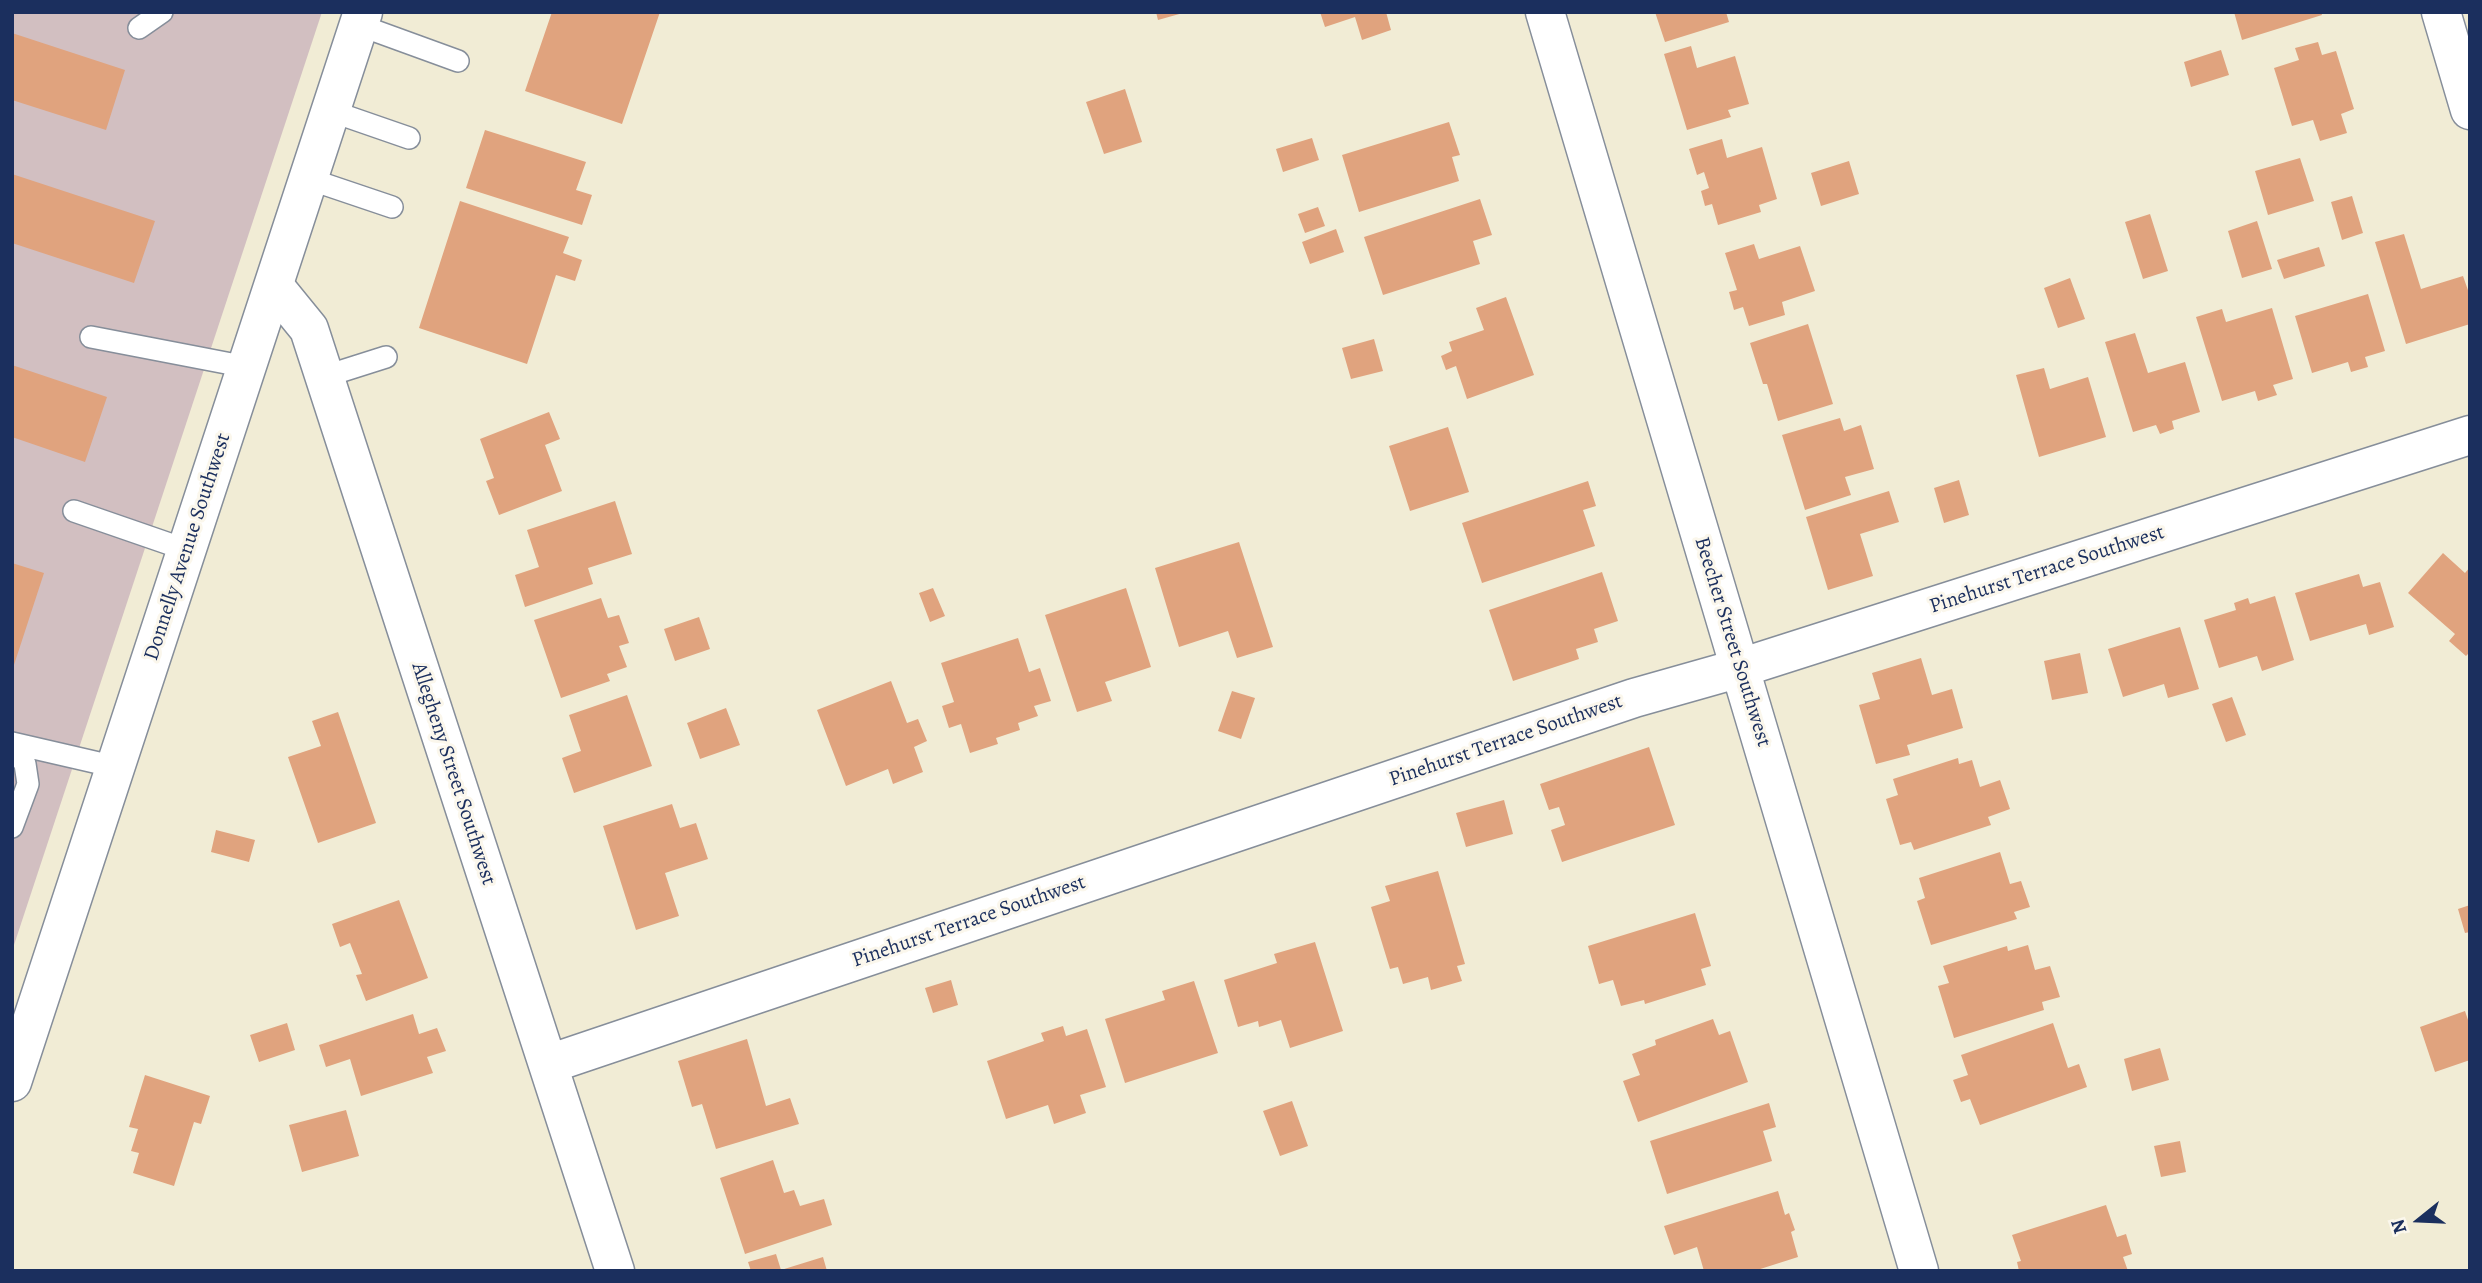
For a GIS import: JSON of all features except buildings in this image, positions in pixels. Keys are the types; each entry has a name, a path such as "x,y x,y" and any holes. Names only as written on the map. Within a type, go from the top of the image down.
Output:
{"street":[{"name":"Beecher Street Southwest","path":"1545,12 1919,1271"},
{"path":"2441,12 2470,110"},
{"name":"Donnelly Avenue Southwest","path":"12,1082 309,179 360,16"},
{"name":"Allegheny Street Southwest","path":"274,286 309,329 615,1271"},
{"name":"Pinehurst Terrace Southwest","path":"548,1064 1634,698 1740,668 2470,435"}],"lane":[{"path":"139,28 162,12"},
{"path":"360,16 458,61"},
{"path":"331,111 409,138"},
{"path":"309,179 392,207"},
{"path":"91,337 247,367"},
{"path":"323,377 386,357"},
{"path":"74,511 187,550"},
{"path":"12,744 116,767"},
{"path":"12,744 25,764 28,784 12,827"}],"shaded area":[{"path":"12,12 322,12 12,951"}]}
